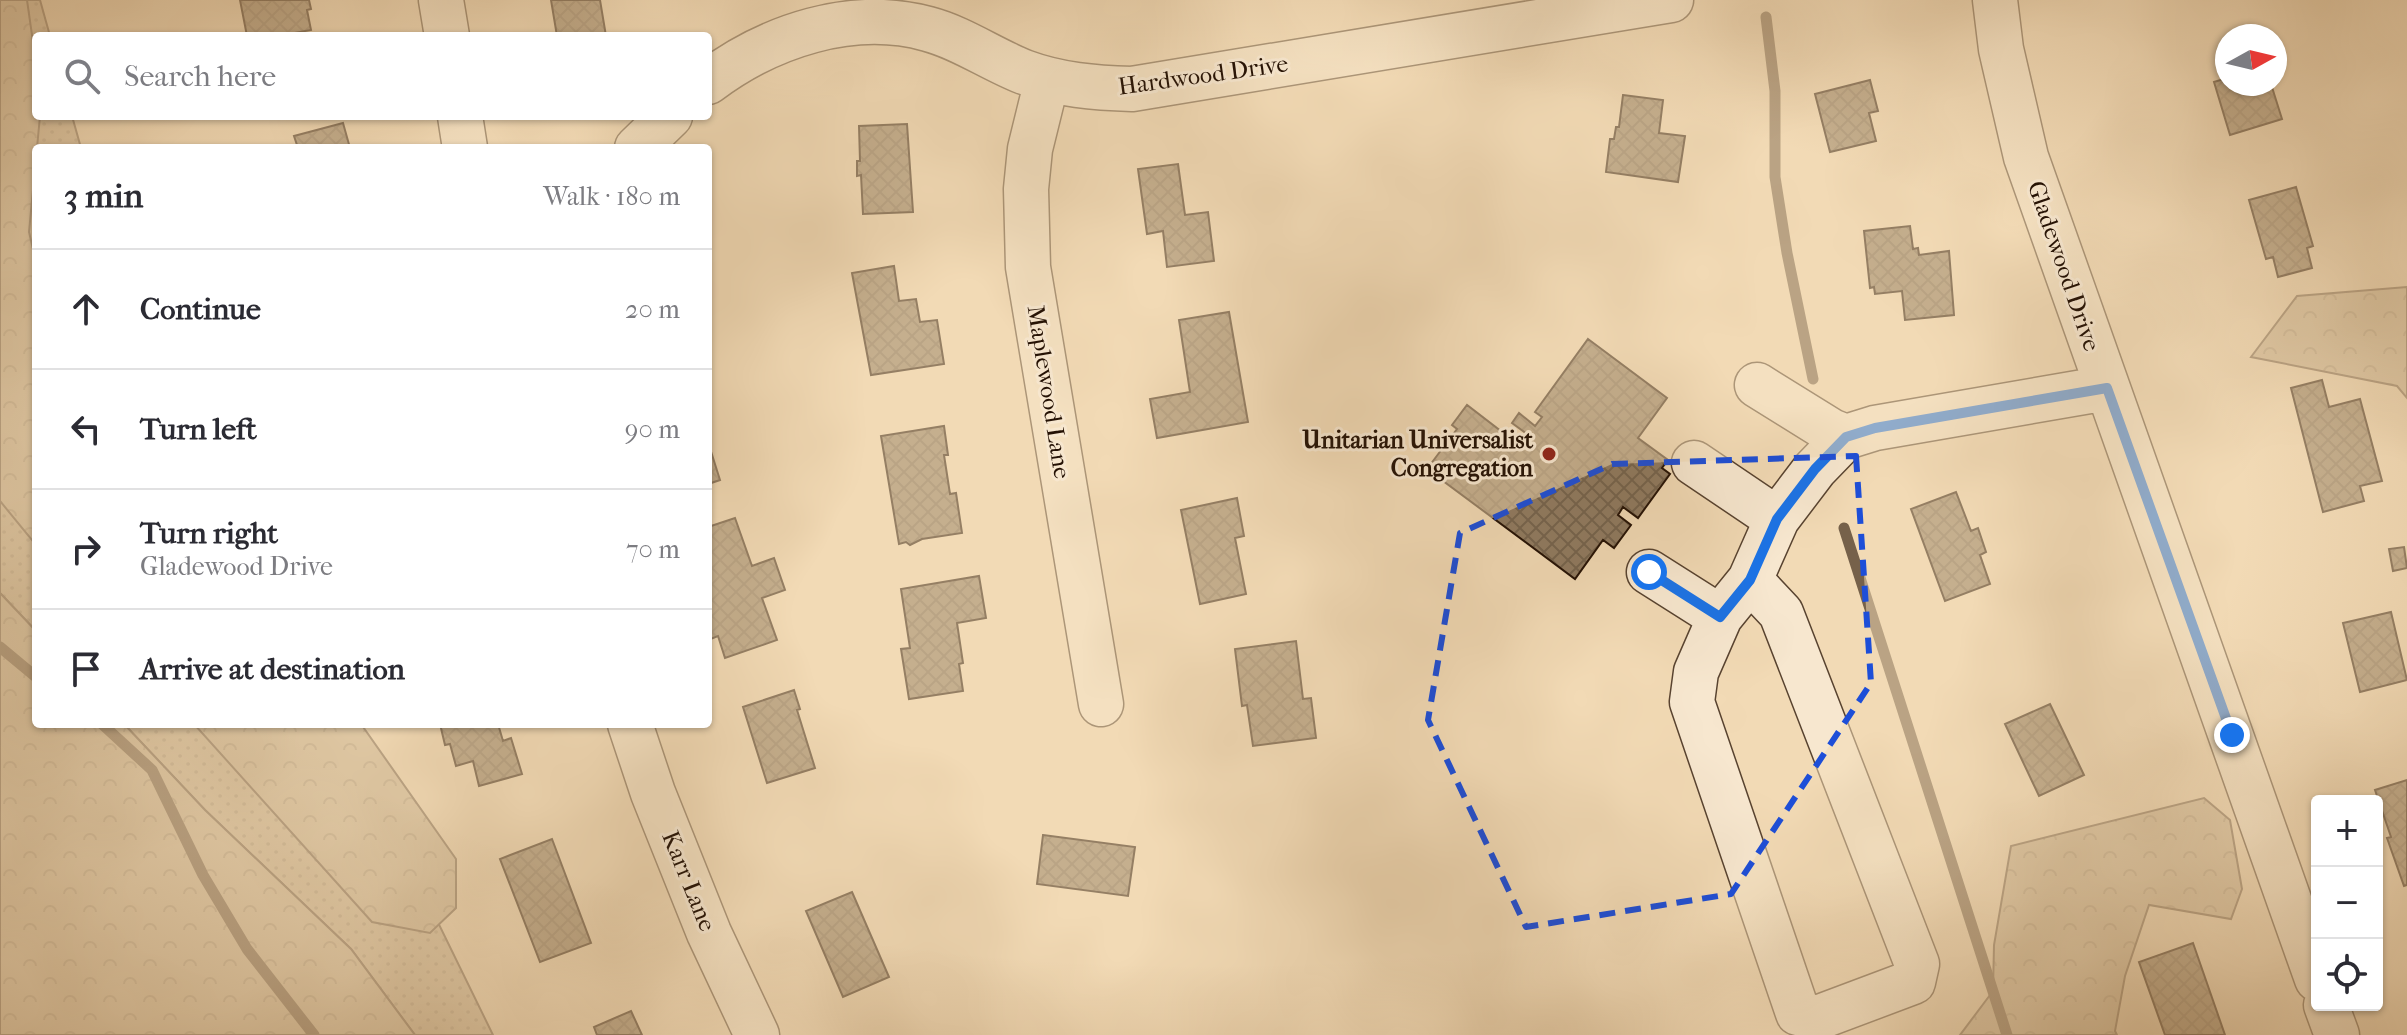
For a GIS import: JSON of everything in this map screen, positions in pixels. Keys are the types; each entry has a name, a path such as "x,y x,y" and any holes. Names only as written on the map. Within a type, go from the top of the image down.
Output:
{"street":[{"path":"441,0 446,32"},
{"name":"Hardwood Drive","path":"712,79 729,66 785,39 819,28 865,22 927,29 971,45 1021,71 1047,80 1085,87 1132,89 1485,15 1671,0"},
{"name":"Gladewood Drive","path":"1995,0 2001,49 2026,157 2311,962"},
{"name":"Maplewood Lane","path":"1047,80 1030,149 1026,201 1028,267 1101,704"},
{"path":"461,120 464,144"},
{"path":"641,144 666,120"},
{"path":"1757,385 1846,437"},
{"path":"1750,580 1781,613 1917,964 1913,982 1817,1018 1798,1013 1692,702 1696,672 1720,617 1750,580 1777,519 1815,469 1846,437 1875,428 2107,388"},
{"path":"1694,463 1777,519"},
{"path":"1649,572 1720,617"},
{"name":"Karr Lane","path":"631,728 653,793 709,933 757,1035"},
{"path":"2328,1011 2337,1035"}],"highlighted area":[{"path":"1856,456 1871,683 1731,894 1526,927 1428,720 1460,533 1612,464"}],"green space":[{"path":"0,0 40,0 49,32 32,32 32,120 73,120 80,144 32,144 32,627 0,593"},
{"path":"0,0 27,0 32,35 32,120 40,120 37,144 32,144 29,232 32,245 32,540 0,501"},
{"path":"2407,287 2407,398 2397,386 2251,357 2297,296"},
{"path":"0,593 32,627 32,728 128,728 205,810 351,949 415,1035 0,1035"},
{"path":"128,728 343,728 493,1035 415,1035 351,949 205,810"},
{"path":"198,728 364,728 456,859 456,908 430,933 372,922"},
{"path":"2204,798 2230,820 2242,889 2231,919 2149,905 2125,976 2115,1031 2117,1035 1960,1035 1993,991 1994,945 2011,846"}],"building":[{"path":"240,0 309,0 311,9 307,10 311,30 246,32"},
{"path":"551,0 600,0 605,32 556,32"},
{"path":"1870,80 1878,111 1869,113 1876,141 1830,152 1815,94"},
{"path":"1623,95 1663,100 1659,133 1685,136 1678,182 1606,172 1610,139 1614,139 1616,127 1619,127"},
{"path":"2218,96 2275,96 2282,119 2230,135"},
{"path":"343,123 349,144 297,144 294,136"},
{"path":"907,124 913,212 863,214 861,175 857,176 859,126"},
{"path":"1178,164 1185,215 1208,212 1214,261 1167,267 1163,231 1147,234 1138,169"},
{"path":"2296,187 2313,246 2307,248 2312,268 2278,277 2273,257 2266,259 2249,200"},
{"path":"1910,226 1913,249 1918,248 1919,255 1949,251 1954,315 1905,320 1902,291 1875,294 1874,287 1870,288 1864,231"},
{"path":"894,266 899,301 916,299 920,322 937,320 944,364 871,375 852,273"},
{"path":"1229,312 1248,422 1157,438 1150,399 1190,392 1179,320"},
{"name":"Unitarian Universalist Congregation","path":"1588,339 1667,398 1638,438 1668,460 1662,468 1670,474 1638,518 1623,507 1618,515 1631,525 1614,548 1603,540 1575,579 1427,469 1457,429 1452,425 1467,405 1523,448 1531,437 1512,423 1519,413 1535,426 1542,417 1535,412"},
{"path":"2322,380 2329,407 2360,399 2382,481 2360,486 2364,501 2323,512 2291,388"},
{"path":"944,426 948,455 944,455 950,494 956,493 962,533 922,539 910,545 906,542 899,544 881,436"},
{"path":"712,455 720,480 712,483"},
{"path":"1956,492 1971,531 1978,528 1986,552 1980,555 1990,584 1945,601 1911,509"},
{"path":"1237,498 1244,536 1235,538 1246,594 1200,604 1181,510"},
{"path":"735,518 752,566 774,558 785,590 762,598 777,640 725,658 718,636 712,638 712,526"},
{"path":"2404,547 2407,568 2393,571 2389,549"},
{"path":"979,576 986,618 957,623 963,663 959,664 963,691 909,699 901,649 910,648 901,589"},
{"path":"2391,612 2407,680 2360,692 2343,623"},
{"path":"1296,641 1303,699 1311,698 1316,738 1253,746 1247,705 1242,706 1235,649"},
{"path":"794,690 815,768 767,783 743,707"},
{"path":"2050,704 2084,775 2039,796 2005,724"},
{"path":"441,728 499,728 503,741 511,738 522,774 479,786 473,761 456,766 450,744 445,745"},
{"path":"2407,780 2407,885 2404,886 2387,838 2391,837 2383,814 2383,795 2377,795 2375,790"},
{"path":"1043,835 1135,847 1128,896 1037,884"},
{"path":"552,839 591,943 540,962 500,859"},
{"path":"852,892 889,977 843,997 806,911"},
{"path":"2193,943 2225,1035 2165,1035 2139,962"},
{"path":"631,1011 642,1035 597,1035 594,1027"}],"waterway":[{"path":"1766,17 1775,91 1775,177 1813,379"},
{"path":"1844,528 2007,1035"},
{"path":"0,647 32,674"},
{"path":"106,728 152,770 203,875 247,949 314,1035"}],"place":[{"name":"Unitarian Universalist Congregation","path":"1549,454"}],"route":[{"path":"1649,572 1720,617 1750,580 1777,519 1815,469 1846,437 1875,428 2107,388 2232,735"}]}
